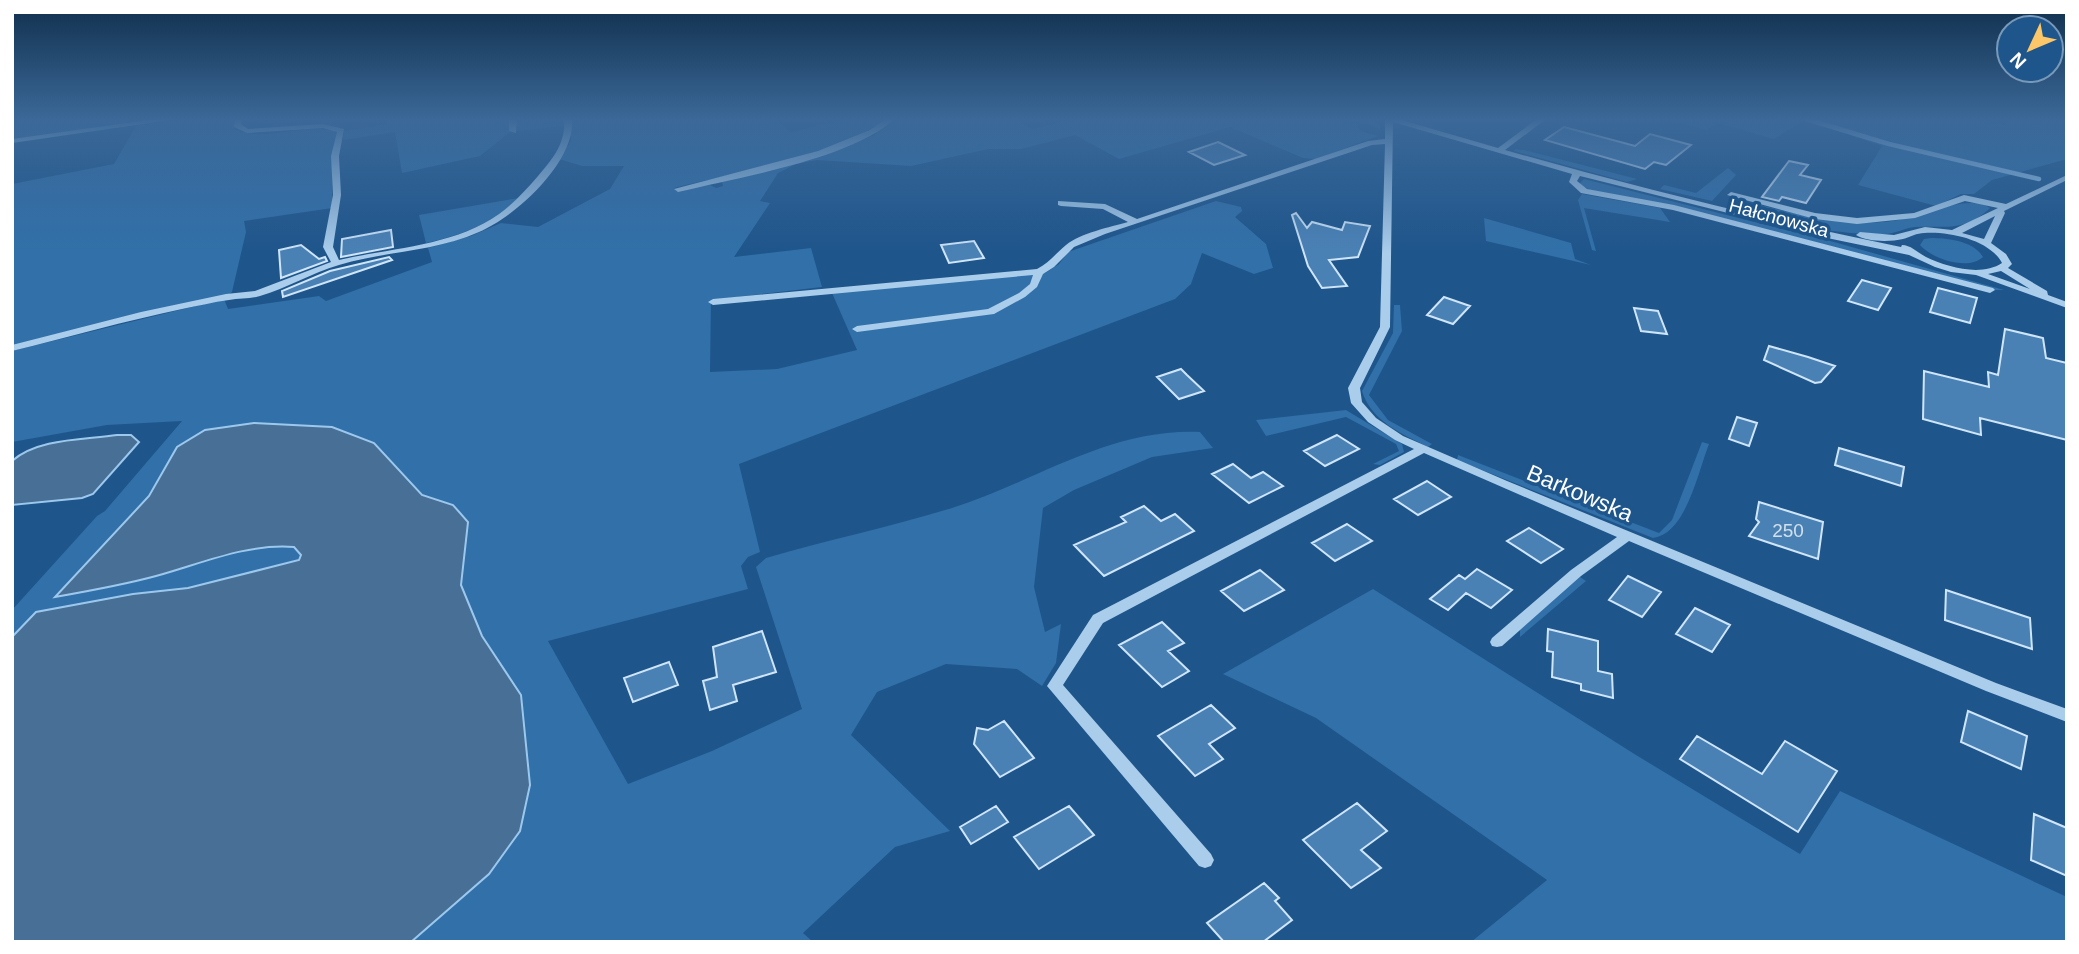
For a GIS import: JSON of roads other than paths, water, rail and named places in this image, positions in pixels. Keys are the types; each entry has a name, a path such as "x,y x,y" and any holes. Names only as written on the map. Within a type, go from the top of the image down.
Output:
{"street":[{"path":"335,164 335,209 328,247 336,263"},
{"path":"12,348 141,315 226,297 257,294 296,276 336,263 439,243 486,228 518,205 551,164"},
{"path":"678,189 716,183 778,164"},
{"path":"858,330 990,312 1022,295 1034,285 1039,272 1079,240 1310,164"},
{"name":"Barkowska","path":"1388,164 1385,327 1356,382 1355,396 1357,403 1373,420 1423,449 1627,536 2067,716"},
{"name":"Hałcnowska","path":"1545,164 1808,230 1910,252 1939,265 1974,272"},
{"name":"Hałcnowska","path":"1577,173 1573,182 1584,191 1675,208 1990,290"},
{"path":"1954,233 2067,177"},
{"path":"1731,195 1815,216 1857,220 1915,215 1964,198 2004,210"},
{"path":"1061,203 1105,207 1136,222"},
{"path":"1986,244 2004,210"},
{"name":"Hałcnowska","path":"1808,230 1902,237"},
{"path":"1910,252 1902,242 1902,237 1926,230 1954,233 1986,244 2005,257 2007,264 2002,268 1974,272"},
{"path":"2002,268 2050,297 2067,304"},
{"path":"713,302 1039,272"},
{"path":"1974,272 2067,304"},
{"path":"1205,860 1055,686 1098,619 1423,449"},
{"path":"1497,642 1576,573 1627,536"}],"waterway":[{"path":"1973,164 2039,179"}]}
